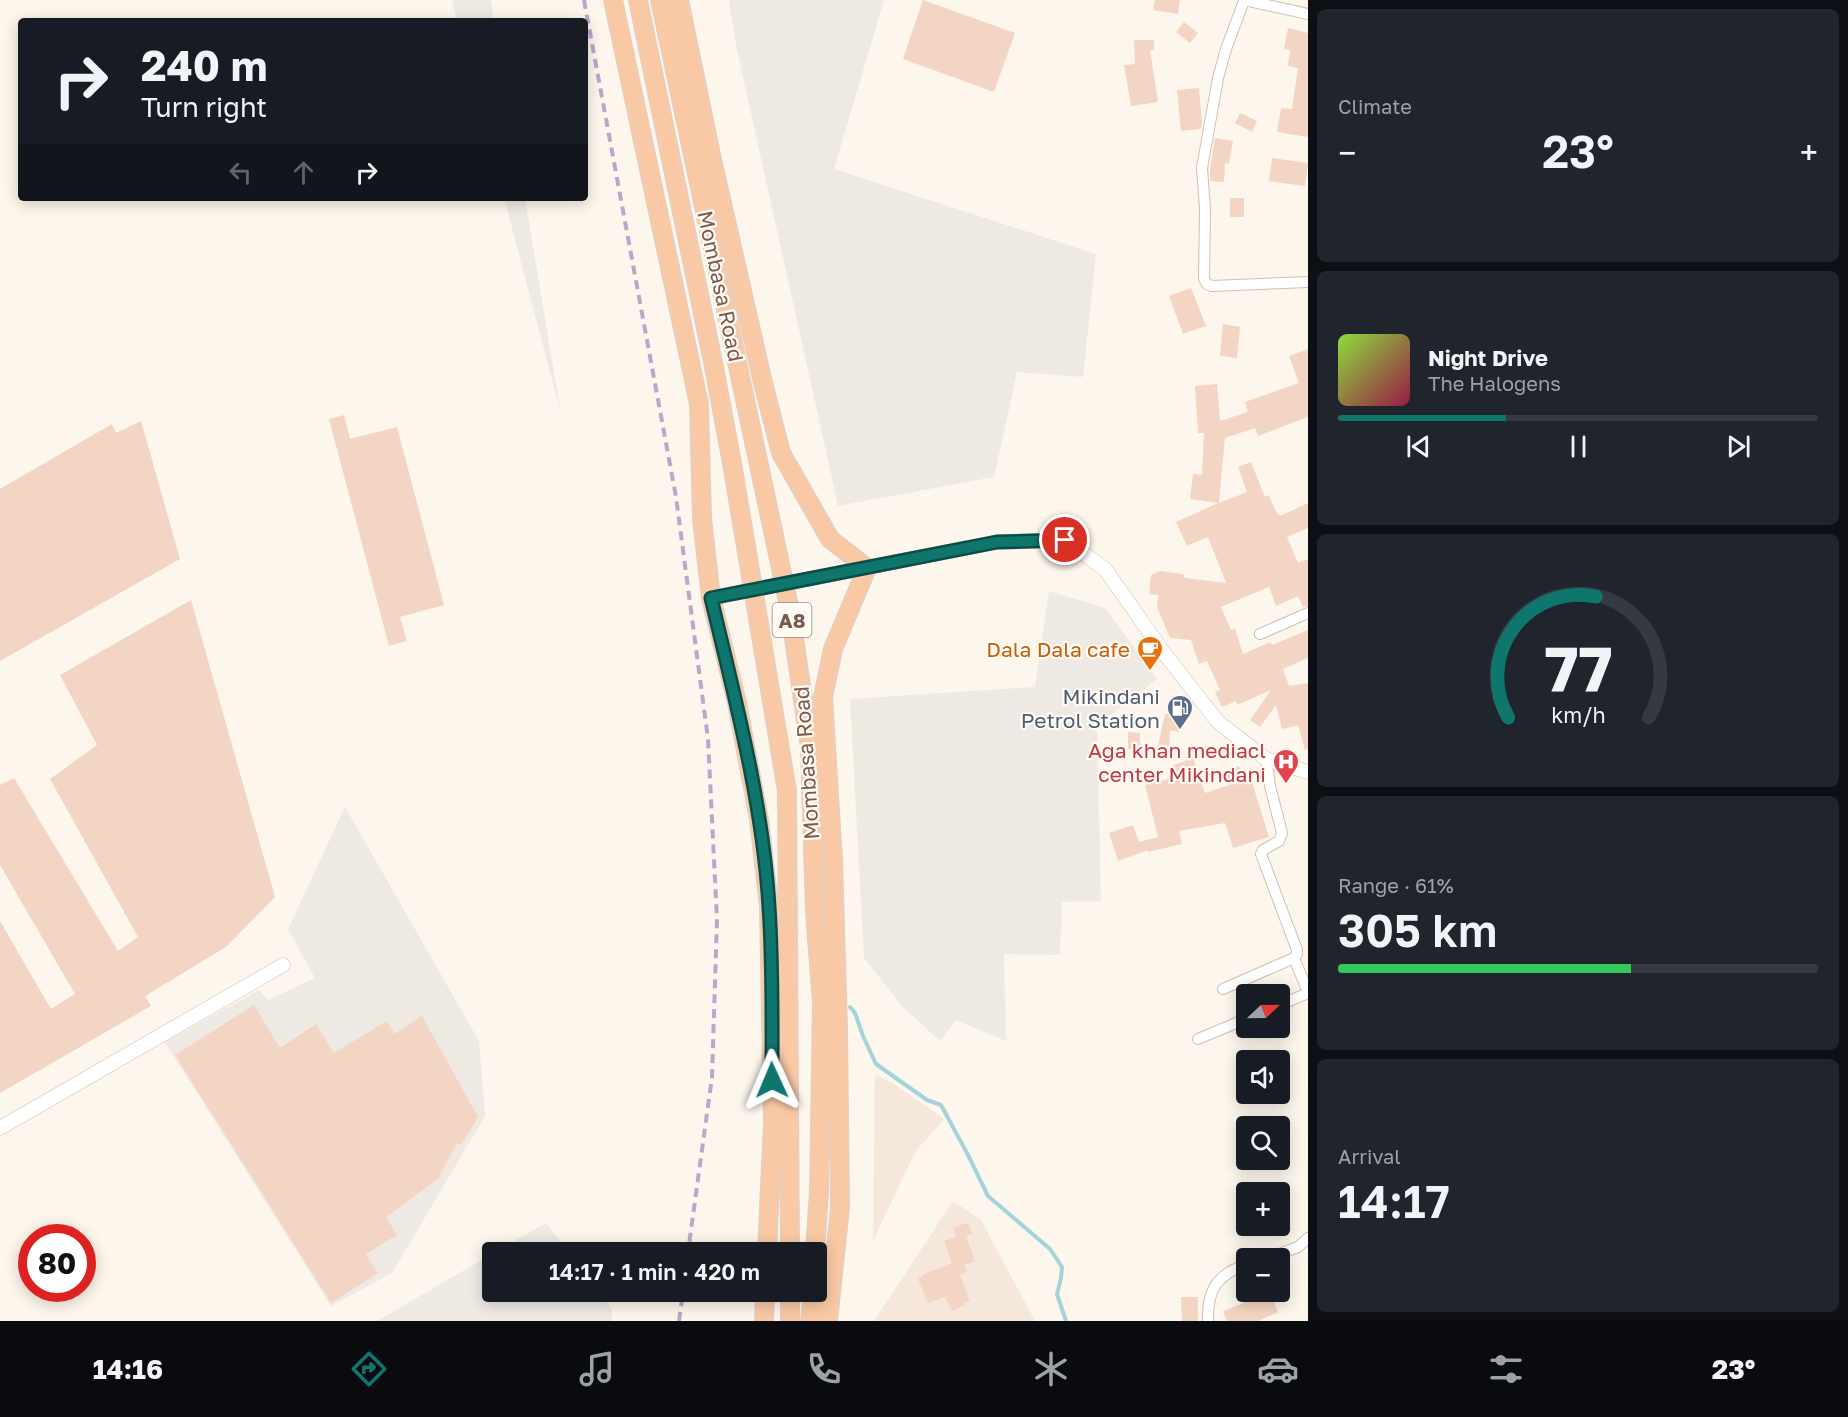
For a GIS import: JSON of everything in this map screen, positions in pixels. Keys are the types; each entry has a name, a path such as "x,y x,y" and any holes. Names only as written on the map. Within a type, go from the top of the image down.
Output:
{"highway":[{"path":"613,0 699,404 702,519 711,598 737,703 754,796 769,906 773,1123 767,1242"},
{"name":"Mombasa Road","path":"638,0 713,362 787,791 790,1242"},
{"name":"Mombasa Road","path":"660,0 790,611 810,747 815,912 822,1003 819,1191 816,1242"},
{"path":"679,0 729,235 781,453 830,538 867,568 833,649 823,697 833,859 840,1208 828,1321"},
{"path":"764,1321 765,1302"},
{"path":"790,1302 790,1321"},
{"path":"810,1321 812,1302"}],"street":[{"path":"1308,14 1244,0 1218,78 1202,168 1205,209 1204,279 1207,284 1212,286 1308,282"},
{"path":"711,598 997,542 1065,540 1105,569 1164,653 1218,722 1266,759 1308,772"},
{"path":"1260,634 1308,613"},
{"path":"1223,989 1294,958 1297,954 1261,854 1263,850 1279,841 1282,833 1266,759"},
{"path":"1290,1001 1308,993 1294,958"},
{"path":"0,1128 283,965"},
{"path":"1198,1039 1236,1023"},
{"path":"1290,1250 1298,1247 1308,1238"},
{"path":"1208,1321 1213,1289 1221,1277 1236,1270"}],"shaded area":[{"path":"452,0 491,0 494,18 456,18"},
{"path":"729,0 884,0 834,169 1096,254 1083,377 1017,372 994,477 838,506 736,45"},
{"path":"505,201 526,201 561,414"},
{"path":"1049,591 1105,608 1157,679 1097,726 1101,901 1062,902 1060,955 1004,954 1006,1041 956,1020 940,1041 902,1006 864,958 850,699 1035,687"},
{"path":"345,807 479,1041 485,1116 392,1273 331,1306 165,1042 259,990 268,1000 315,978 288,929"},
{"path":"875,1074 894,1084 944,1119 915,1152 873,1241"},
{"path":"953,1201 981,1220 1035,1321 874,1321"},
{"path":"546,1223 561,1242 513,1242"},
{"path":"482,1260 482,1302 607,1302 612,1308 612,1321 377,1321"}],"building":[{"path":"923,0 1015,33 994,92 903,59"},
{"path":"1155,0 1180,0 1178,14 1153,10"},
{"path":"1184,22 1198,33 1190,43 1176,32"},
{"path":"1288,28 1308,33 1308,137 1277,132 1281,108 1292,109 1298,68 1288,66 1290,50 1284,49"},
{"path":"1134,40 1154,40 1154,50 1150,50 1158,102 1131,106 1124,65 1135,64"},
{"path":"1199,88 1201,129 1181,131 1177,90"},
{"path":"1240,113 1257,121 1252,132 1235,123"},
{"path":"1215,138 1233,141 1229,164 1225,163 1224,182 1210,181"},
{"path":"1272,158 1308,163 1305,186 1269,181"},
{"path":"1230,198 1244,198 1244,217 1230,217"},
{"path":"1191,288 1206,326 1183,334 1169,296"},
{"path":"1223,324 1240,327 1237,358 1220,356"},
{"path":"1308,349 1308,417 1258,436 1255,428 1225,438 1219,503 1247,492 1238,467 1251,462 1265,497 1269,495 1277,514 1280,516 1308,503 1308,528 1287,537 1298,563 1308,559 1308,606 1303,607 1298,596 1276,606 1269,587 1221,607 1231,630 1235,629 1243,654 1270,642 1272,645 1308,630 1308,658 1283,669 1289,686 1308,683 1308,749 1305,750 1298,725 1282,729 1276,705 1260,727 1250,720 1271,690 1237,705 1236,701 1222,707 1215,692 1220,690 1207,661 1199,664 1191,640 1170,638 1157,607 1158,595 1149,594 1151,575 1160,571 1183,574 1185,578 1226,583 1208,537 1187,546 1176,522 1218,503 1190,499 1193,474 1202,475 1204,433 1198,433 1195,386 1217,384 1220,421 1248,412 1245,402 1299,383 1289,356"},
{"path":"344,415 350,439 397,427 444,605 400,617 407,641 389,646 329,419"},
{"path":"141,421 180,559 0,661 0,489 112,424 116,433"},
{"path":"191,600 275,897 226,947 145,996 151,1006 0,1093 0,921 51,1009 75,994 0,865 0,785 14,778 118,951 138,937 50,779 97,745 60,675"},
{"path":"1165,714 1181,720 1178,732 1170,730 1169,751 1157,750"},
{"path":"1128,732 1140,733 1140,749 1128,749"},
{"path":"1193,758 1205,793 1233,784 1226,776 1238,766 1249,780 1251,779 1269,837 1233,848 1225,823 1179,831 1182,844 1148,852 1148,850 1118,861 1109,833 1133,825 1139,842 1158,837 1145,785 1172,778 1168,767"},
{"path":"254,1005 280,1048 316,1024 334,1053 387,1021 394,1034 422,1016 478,1117 461,1145 457,1143 438,1179 386,1217 397,1235 366,1254 378,1273 331,1303 175,1055"},
{"path":"968,1223 972,1234 966,1236 975,1261 964,1265 967,1272 960,1275 970,1301 952,1311 945,1297 928,1303 918,1279 926,1273 952,1263 944,1241 956,1236 953,1227"},
{"path":"1181,1297 1198,1297 1198,1321 1182,1321"},
{"path":"1245,1302 1274,1302 1278,1312 1258,1321 1227,1321 1223,1311"}],"waterway":[{"path":"850,1007 855,1013 876,1064 927,1100 941,1105 988,1196 1050,1249 1062,1267 1057,1294 1066,1321"}],"railway":[{"path":"584,0 587,18"},
{"path":"588,22 676,497 708,739 717,920 712,1077 689,1242"},
{"path":"679,1321 682,1302"}],"place":[{"name":"Dala Dala cafe","path":"1150,672"},
{"name":"Mikindani Petrol Station","path":"1180,731"},
{"name":"Aga khan mediacl center Mikindani","path":"1286,785"}],"route":[{"path":"772,1080 769,906 759,819 737,703 711,598 997,542 1065,540"}]}
